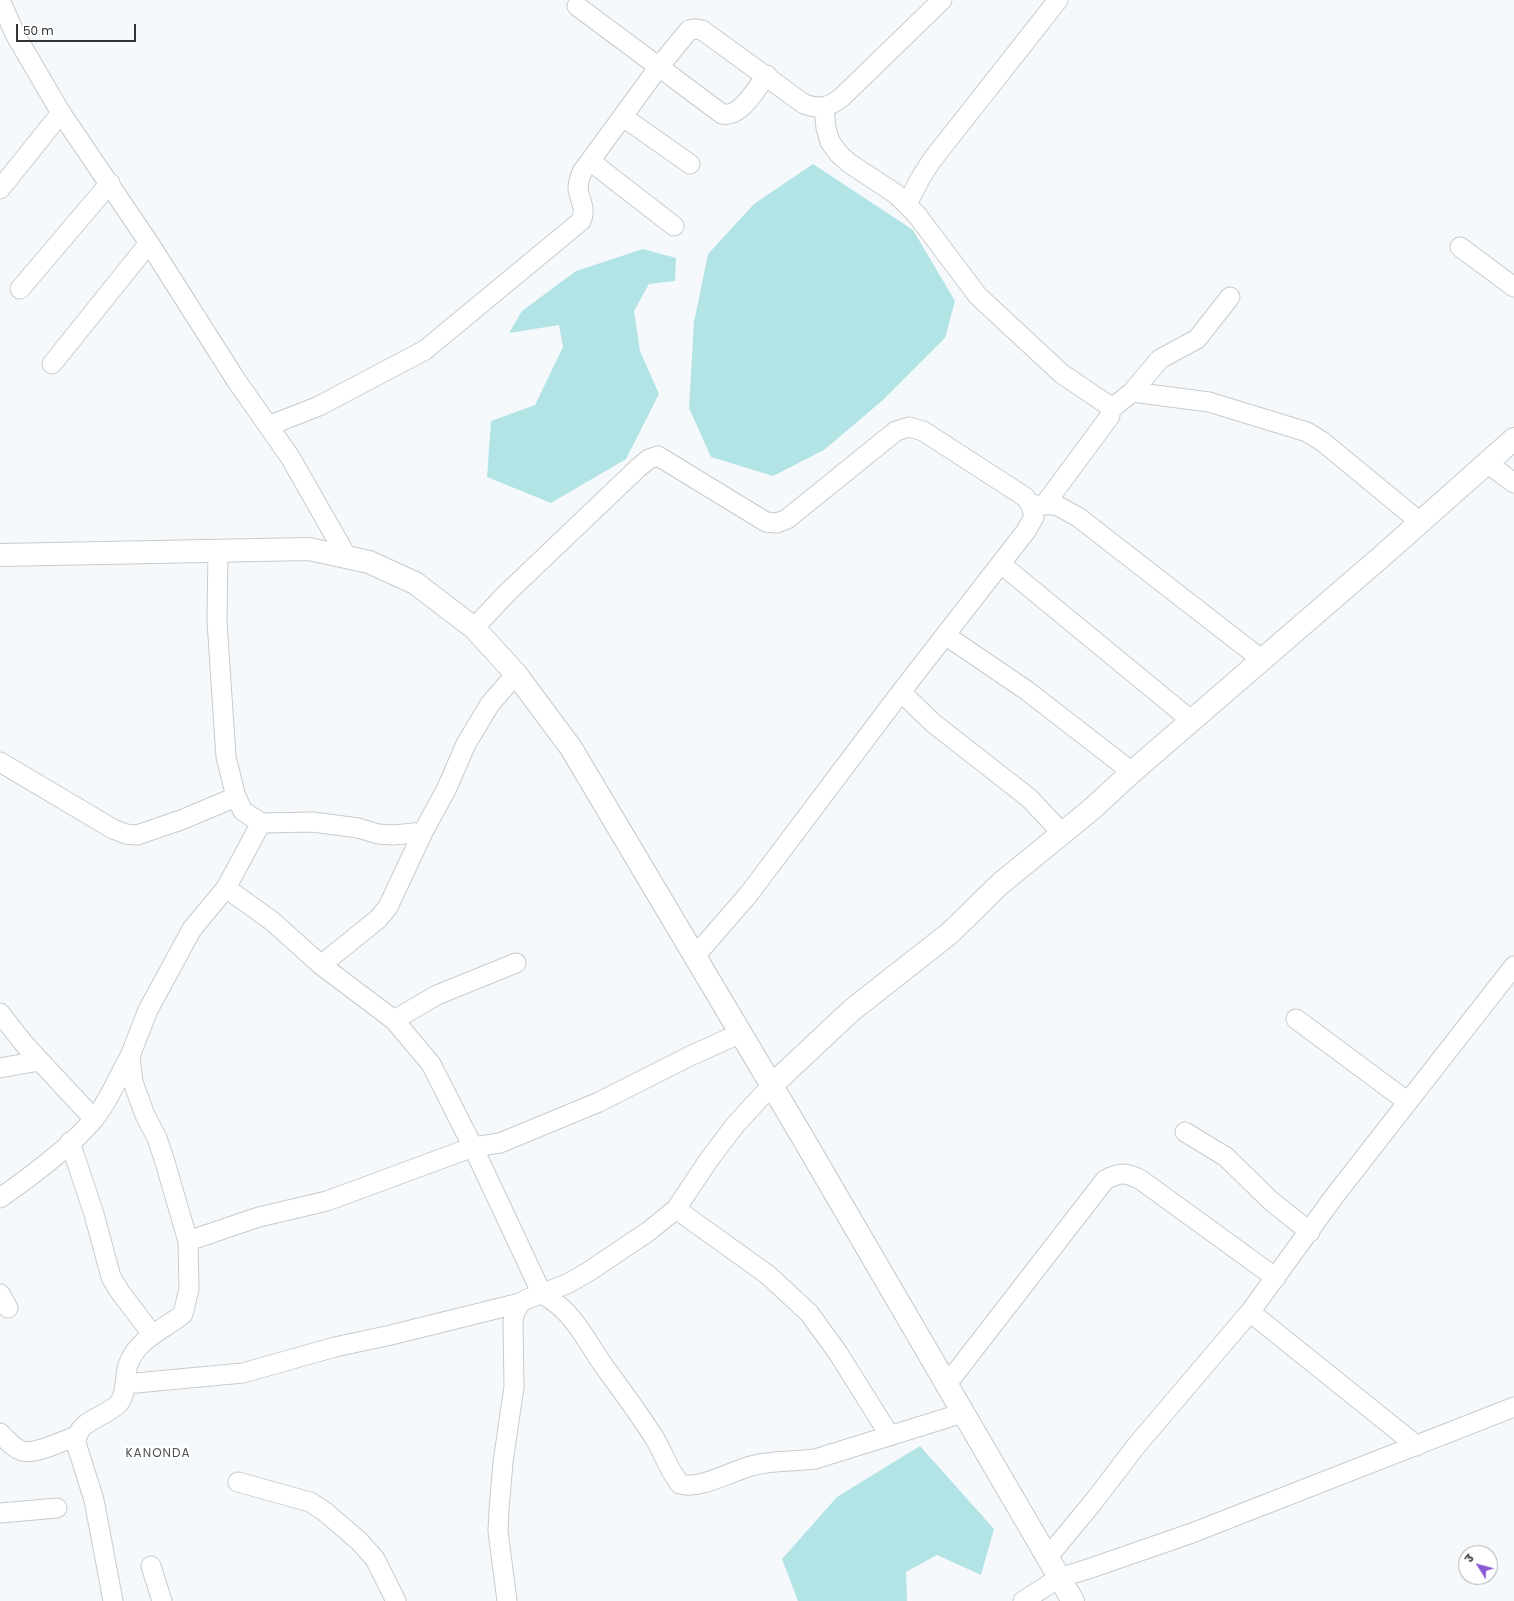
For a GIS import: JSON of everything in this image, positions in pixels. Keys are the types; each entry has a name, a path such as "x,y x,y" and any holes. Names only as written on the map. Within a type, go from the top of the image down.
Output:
{"main road":[{"path":"772,1085 852,1010 950,934 1000,884 1092,809 1261,659 1514,440"},
{"path":"0,555 309,549 369,562 415,583 474,628 516,674 571,748 772,1085 1073,1601"}],"street":[{"path":"0,0 16,36 61,113 110,183 236,380 305,483 346,557"},
{"path":"268,426 319,406 425,350 581,221 584,214 578,188 582,172 658,68 689,30 702,30 767,75 804,104 824,108 832,105 842,97 942,0"},
{"path":"907,204 920,178 932,160 1058,0"},
{"path":"577,6 658,68 722,114 729,116 738,111 767,75"},
{"path":"695,956 748,895 901,692 1026,531 1034,517 1038,505 1110,416 1108,404 1062,374 978,296 907,204 896,194 849,163 839,154 830,142 826,128 824,108"},
{"path":"0,189 61,113"},
{"path":"622,117 690,164"},
{"path":"590,160 674,226"},
{"path":"20,289 110,183"},
{"path":"52,364 149,243"},
{"path":"1460,247 1514,287"},
{"path":"1110,410 1132,392 1160,359 1197,339 1230,297"},
{"path":"1132,392 1209,402 1307,432 1323,442 1420,522"},
{"path":"474,628 507,593 649,459 658,456 766,522 777,523 787,519 896,431 909,427 923,431 1038,505 1056,505 1078,517 1261,659"},
{"path":"1487,463 1514,483"},
{"path":"218,551 217,621 226,757 236,797 243,811 261,823 314,822 358,828 378,834 394,835 423,832"},
{"path":"1001,564 1192,721"},
{"path":"945,635 1026,690 1132,772"},
{"path":"321,965 378,919 388,907 423,832 446,790 466,744 490,704 516,674"},
{"path":"901,692 933,723 1029,798 1062,833"},
{"path":"0,762 113,829 126,834 137,835 181,820 236,797"},
{"path":"0,1198 38,1170 94,1120 108,1098 130,1056 148,1010 192,929 226,888 261,823"},
{"path":"226,888 272,921 321,965 394,1020 431,1064 473,1147 542,1294 556,1302 578,1325 605,1368 628,1398 656,1441 672,1474 680,1484 696,1485 750,1466 772,1461 800,1461 815,1459 963,1413"},
{"path":"394,1020 443,992 516,963"},
{"path":"1047,1558 1094,1501 1136,1446 1250,1312 1310,1232 1336,1194 1514,966"},
{"path":"0,1013 39,1061 94,1120"},
{"path":"1296,1019 1408,1102"},
{"path":"188,1241 259,1217 327,1201 473,1147 500,1143 599,1102 690,1056 741,1033"},
{"path":"0,1433 13,1446 23,1451 34,1451 76,1436 82,1428 118,1405 122,1398 128,1366 135,1349 152,1334 177,1318 185,1309 190,1276 188,1241 157,1138 145,1115 134,1082 130,1056"},
{"path":"0,1068 39,1061"},
{"path":"507,1601 498,1531 502,1462 514,1387 514,1312 520,1303 527,1298 567,1284 588,1272 649,1231 676,1209 708,1161 736,1124 772,1085"},
{"path":"1186,1132 1226,1157 1271,1201 1310,1232"},
{"path":"70,1142 94,1214 111,1277 120,1292 152,1334"},
{"path":"947,1384 1105,1180 1120,1173 1129,1174 1141,1180 1276,1278"},
{"path":"676,1209 768,1275 809,1313 838,1354 890,1436"},
{"path":"125,1384 243,1373 335,1347 391,1335 520,1303"},
{"path":"1250,1312 1417,1446"},
{"path":"1023,1601 1059,1578 1192,1533 1514,1407"},
{"path":"76,1436 76,1443 94,1500 112,1601"},
{"path":"238,1482 310,1502 324,1511 359,1541 375,1559 396,1601"},
{"path":"0,1513 57,1508"},
{"path":"151,1566 162,1601"}],"water":[{"path":"813,164 913,230 955,301 945,338 883,400 824,450 773,476 711,457 689,408 694,322 708,254 754,204"},
{"path":"643,249 676,258 675,281 649,284 634,311 640,351 659,394 626,459 551,503 487,477 491,421 535,405 563,347 559,325 509,333 522,311 576,271"},
{"path":"920,1446 994,1529 981,1575 937,1555 906,1572 907,1601 798,1601 782,1559 837,1497"}],"district":[{"name":"KANONDA","path":"158,1454"}]}
